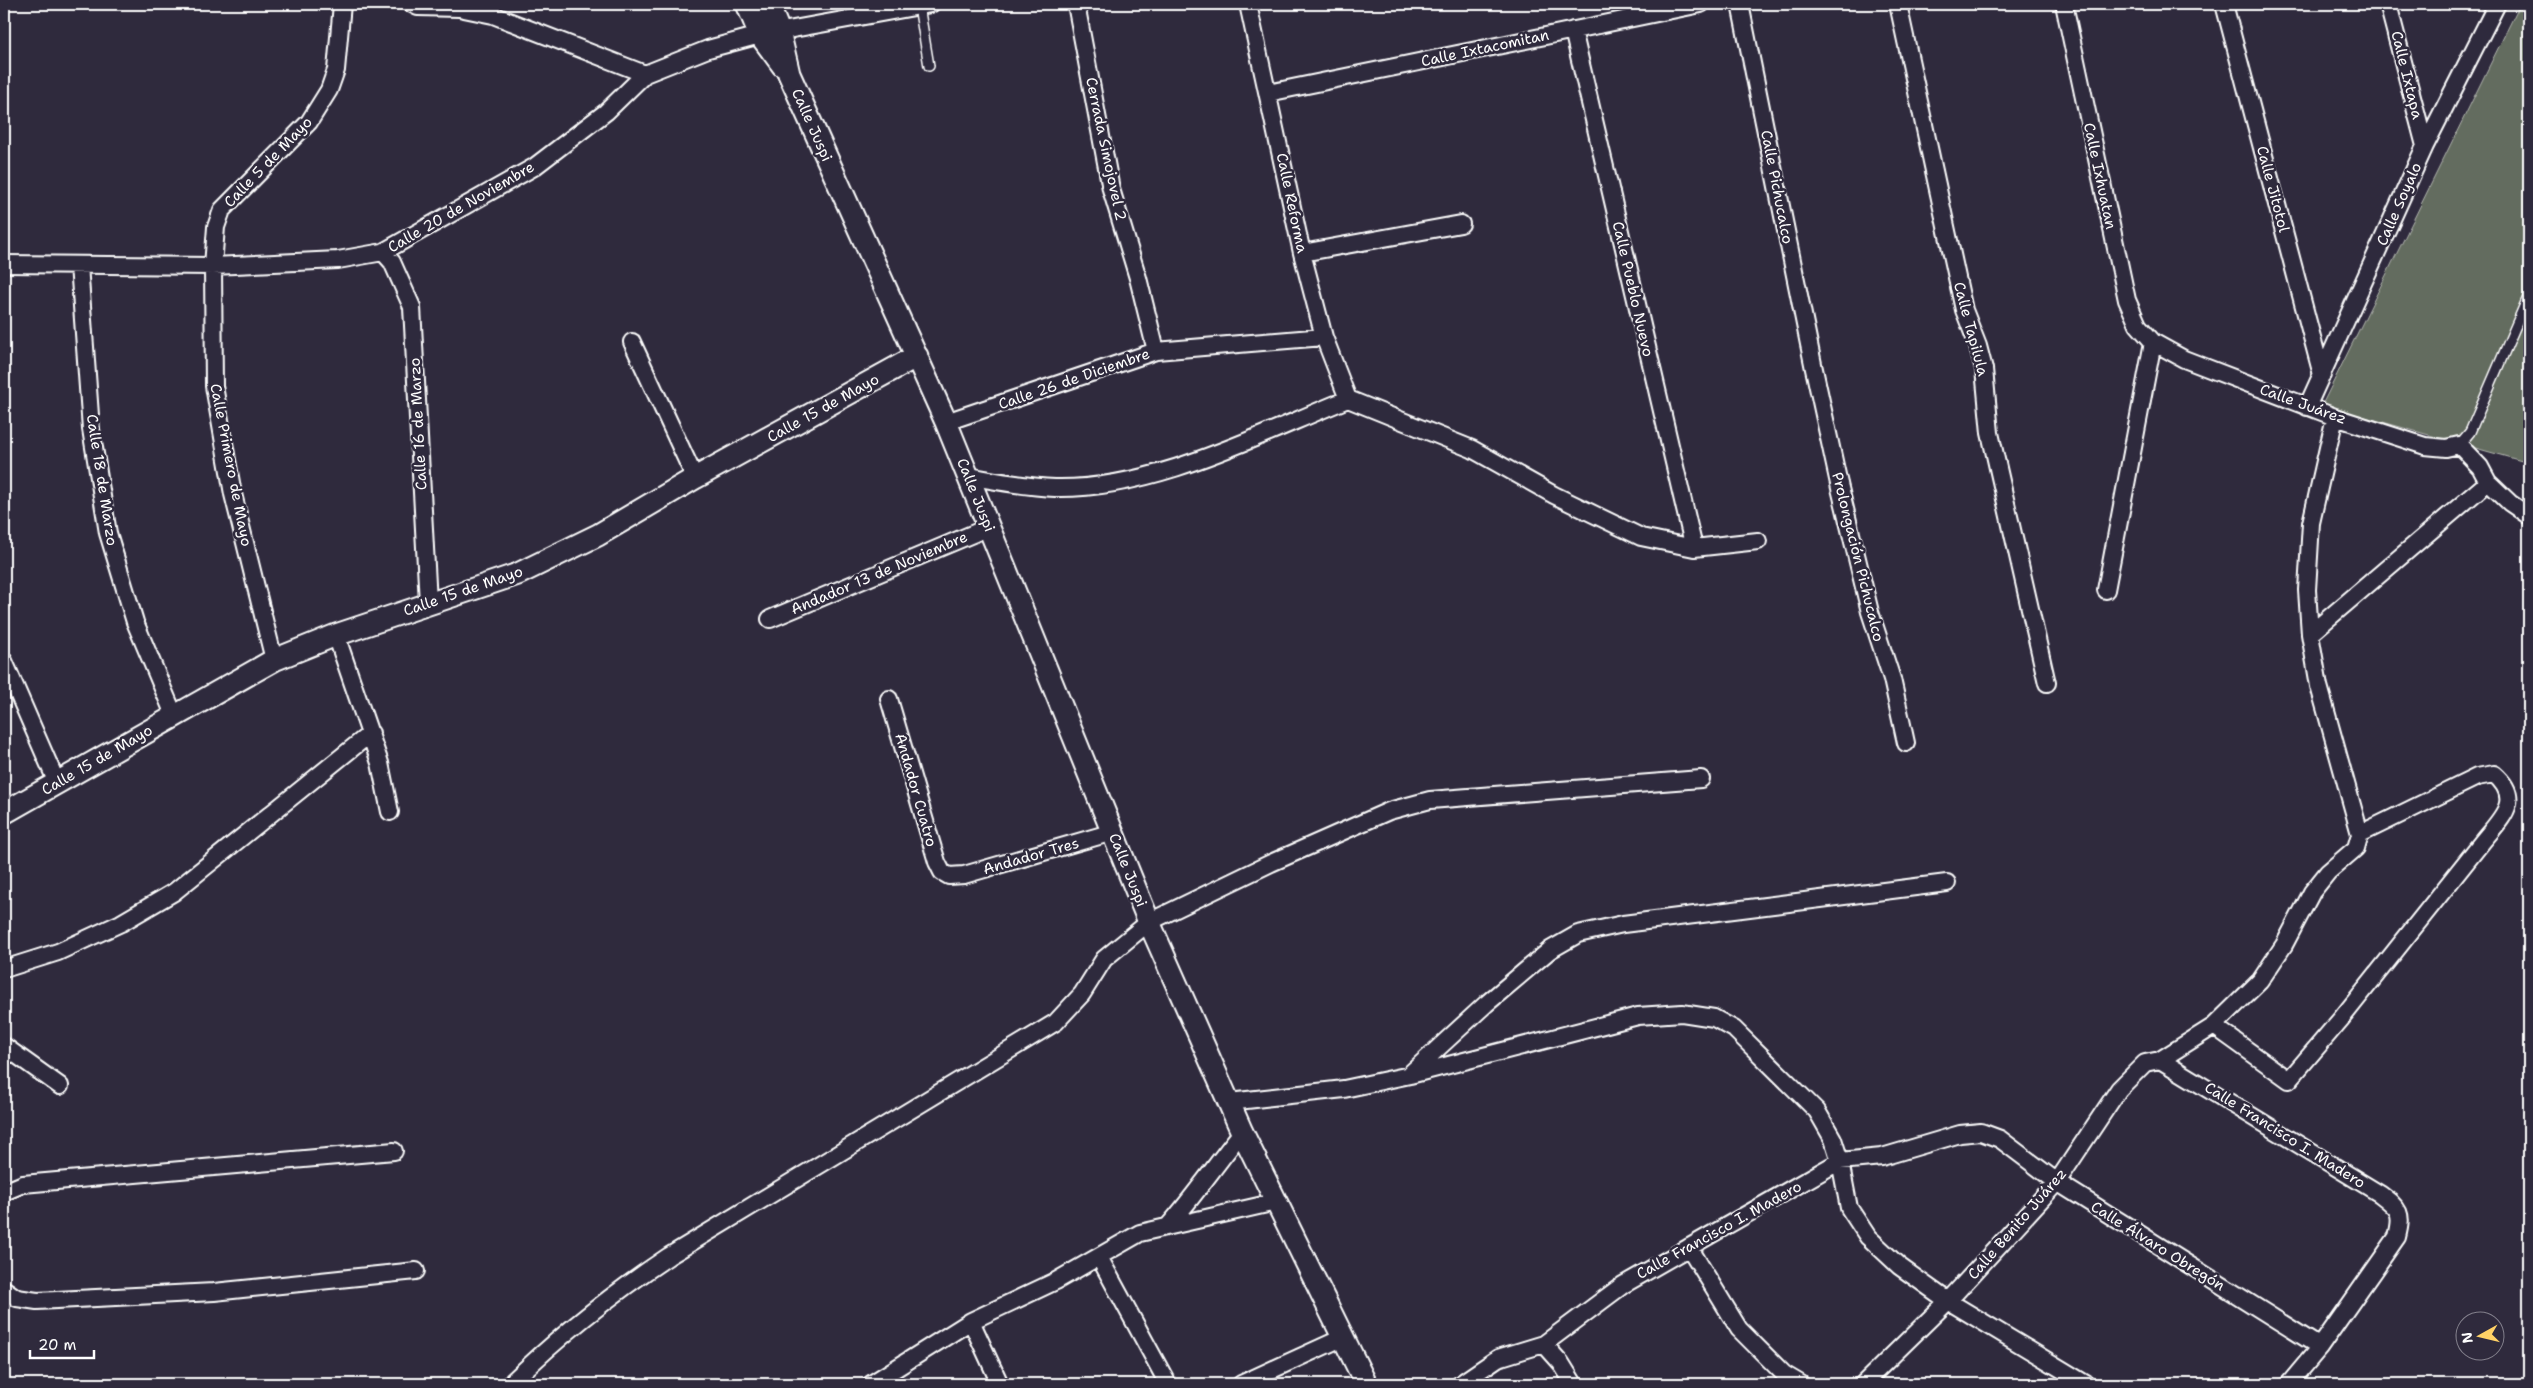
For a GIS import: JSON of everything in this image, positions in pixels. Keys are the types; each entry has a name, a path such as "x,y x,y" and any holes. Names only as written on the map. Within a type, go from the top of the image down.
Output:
{"street":[{"name":"Calle 5 de Mayo","path":"212,266 216,227 222,210 309,122 329,90 336,70 342,4"},
{"path":"412,4 418,7 459,8 493,15 644,74"},
{"name":"Calle Juspi","path":"748,4 770,33 917,356 946,422 1149,922 1242,1132 1366,1384"},
{"name":"Calle Juspi","path":"768,4 770,33"},
{"name":"Cerrada Simojovel 2","path":"1076,4 1111,189 1138,278 1156,351"},
{"name":"Calle Reforma","path":"1248,4 1302,254 1324,337 1348,399"},
{"name":"Calle Ixtacomitan","path":"1268,93 1701,4"},
{"name":"Calle Pichucalco","path":"1740,4 1814,369"},
{"name":"Calle Tapilula","path":"1898,4 1964,310 1978,346 1984,369 1990,433 2047,683"},
{"name":"Calle Ixhuatan","path":"2064,4 2126,300 2138,325 2153,342"},
{"name":"Calle Jitotol","path":"2224,4 2322,375"},
{"name":"Calle Ixtapa","path":"2388,4 2425,146"},
{"name":"Calle Soyalo","path":"2307,407 2425,146 2497,4"},
{"name":"Calle 20 de Noviembre","path":"4,264 212,266 338,260 383,252 534,167 606,112 644,74 708,49 770,33 868,9 925,5"},
{"name":"Calle Pueblo Nuevo","path":"1572,30 1694,548"},
{"path":"1302,254 1461,224"},
{"name":"Calle 16 de Marzo","path":"383,252 392,262 412,307 428,603"},
{"name":"Calle 18 de Marzo","path":"79,264 91,429 108,533 134,622 174,715"},
{"name":"Calle Primero de Mayo","path":"212,266 214,386 233,494 274,660"},
{"name":"Calle 26 de Diciembre","path":"946,422 1156,351 1324,337"},
{"path":"632,342 695,478"},
{"path":"2106,590 2153,342"},
{"name":"Calle Juárez","path":"2153,342 2184,359 2335,417 2425,446 2446,448 2459,445"},
{"name":"Calle 15 de Mayo","path":"4,813 274,660 336,634 518,574 598,536 695,478 917,356"},
{"name":"Prolongación Pichucalco","path":"1814,369 1868,603 1892,679 1906,743"},
{"path":"968,476 1056,488 1103,484 1151,476 1348,399 1472,450 1554,495 1641,538 1694,548 1758,541"},
{"path":"2214,1026 2289,1080 2341,1019 2482,842 2504,814 2510,800 2505,784 2494,774 2477,777 2360,834 2320,686 2310,634 2307,590 2311,523 2335,417"},
{"path":"2459,445 2480,467 2488,482 2510,503 2529,516"},
{"path":"2310,634 2488,482"},
{"name":"Andador 13 de Noviembre","path":"770,620 989,527"},
{"path":"336,634 371,733 380,763 390,812"},
{"path":"4,660 57,783"},
{"name":"Andador Cuatro","path":"889,699 937,862 942,872 949,876"},
{"path":"4,970 58,952 122,923 174,892 371,733"},
{"path":"510,1384 560,1337 615,1292 670,1256 1056,1022 1082,994 1104,959 1149,922 1270,863 1389,811 1430,800 1701,779"},
{"name":"Andador Tres","path":"949,876 964,875 1113,832"},
{"name":"Calle Benito Juárez","path":"1863,1384 1948,1301 2057,1182 2119,1089 2145,1063 2160,1060 2214,1026 2260,981 2284,945 2312,892 2328,872 2356,848 2360,834"},
{"path":"1410,1075 1486,1004 1550,950 1578,934 1642,921 1948,883"},
{"path":"1229,1102 1344,1089 1410,1075 1638,1016 1682,1012 1714,1018 1734,1029 1817,1111 1833,1139 1840,1161 1849,1208 1868,1237 1899,1266 1948,1301 2086,1384"},
{"path":"4,1046 60,1086"},
{"name":"Calle Francisco I. Madero","path":"2160,1060 2380,1194 2397,1207 2402,1219 2397,1237 2320,1347"},
{"path":"1169,1225 1196,1195 1218,1161 1242,1132"},
{"name":"Calle Francisco I. Madero","path":"1460,1384 1498,1358 1544,1344 1622,1285 1840,1161 1882,1157 1960,1134 1981,1132 2000,1140"},
{"name":"Calle Álvaro Obregón","path":"2000,1140 2057,1182 2320,1347"},
{"path":"4,1192 23,1184 394,1151"},
{"path":"871,1384 971,1321 1056,1281 1140,1233 1276,1202"},
{"path":"1689,1247 1739,1329 1784,1374 1801,1384"},
{"path":"1099,1257 1168,1384"},
{"path":"4,1289 17,1298 37,1302 214,1292 416,1270"},
{"path":"971,1321 1000,1384"},
{"path":"1241,1384 1344,1337"},
{"path":"1544,1344 1561,1363 1574,1384"},
{"path":"2289,1384 2320,1347"}],"lane":[{"path":"925,5 929,66"},
{"path":"2459,445 2470,432 2529,294"}],"green space":[{"path":"2520,4 2529,4 2529,463 2322,405"}]}
